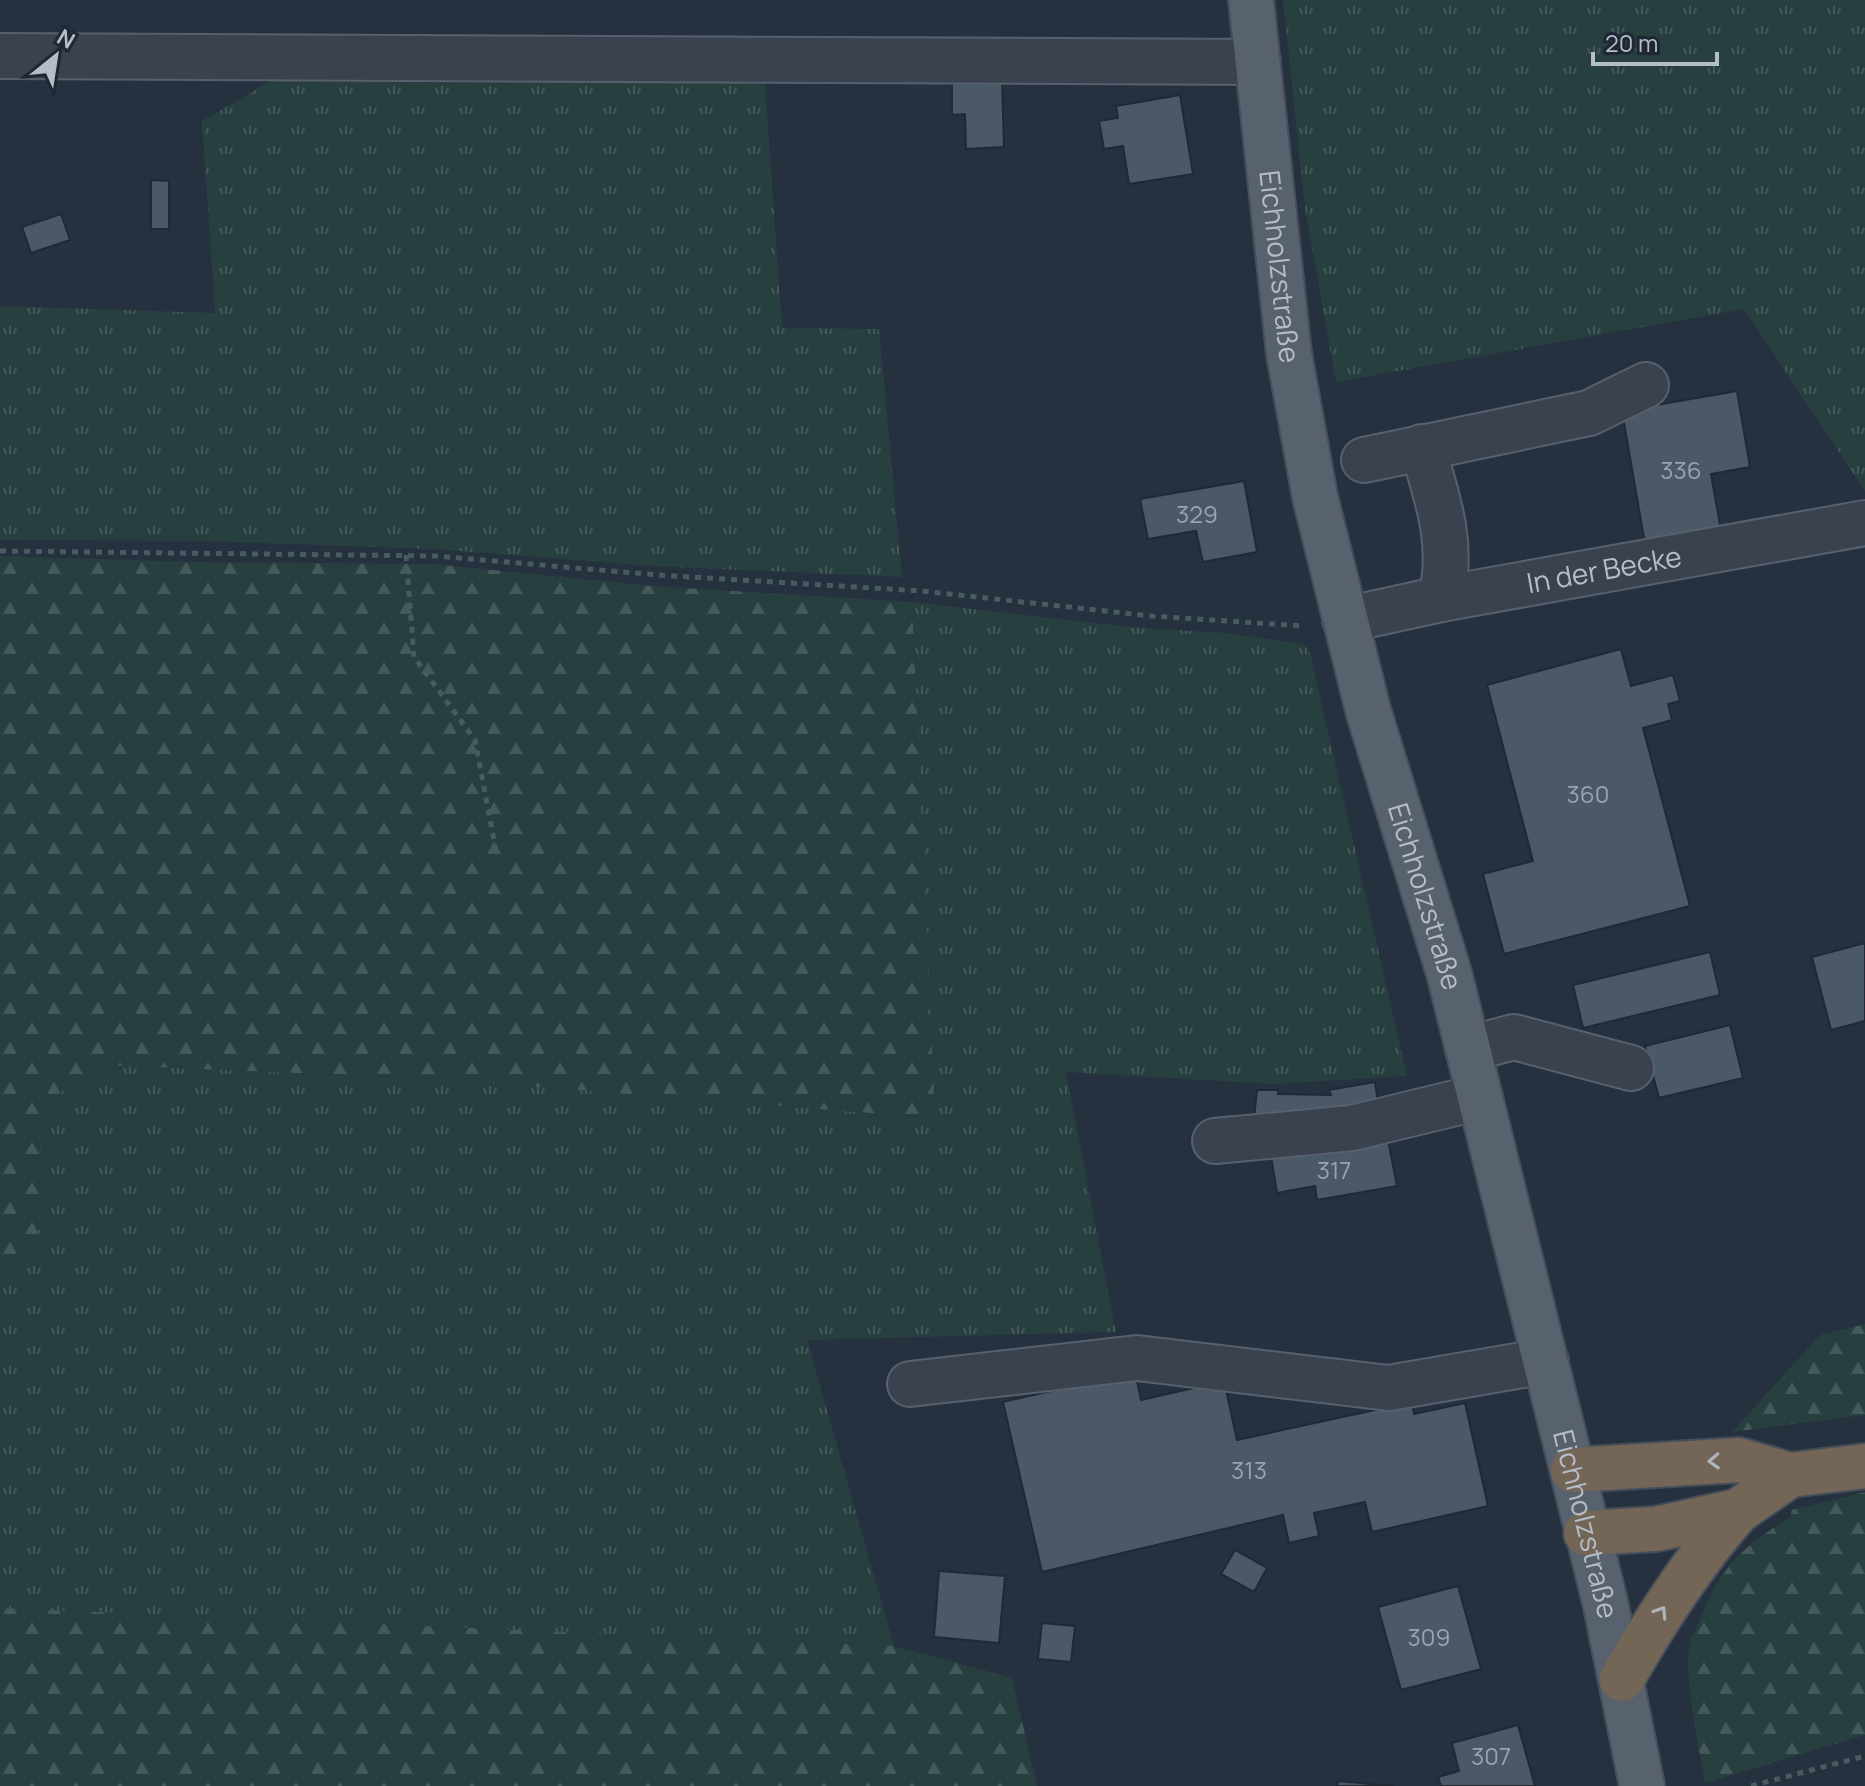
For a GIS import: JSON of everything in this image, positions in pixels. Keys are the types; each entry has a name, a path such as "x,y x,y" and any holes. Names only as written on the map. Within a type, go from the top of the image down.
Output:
{"highway":[{"path":"1573,1470 1739,1460 1790,1475 1865,1466"},
{"path":"1622,1679 1670,1597 1712,1541 1738,1511 1790,1475"},
{"path":"1586,1533 1656,1529 1738,1511"}],"main road":[{"name":"Eichholzstraße","path":"1251,0 1289,354 1315,497 1368,710 1449,973 1606,1606 1642,1786"}],"lane":[{"path":"0,56 1258,62"},
{"path":"1364,460 1589,413 1646,385"},
{"path":"1422,447 1445,523 1447,575 1441,599"},
{"name":"In der Becke","path":"1345,620 1441,599 1865,523"},
{"path":"1468,1049 1514,1037 1631,1068"},
{"path":"1215,1141 1352,1128 1480,1097"},
{"path":"910,1384 1137,1358 1389,1388 1546,1361"}],"path":[{"path":"0,551 406,555 658,575 922,591 1151,616 1307,626 1345,620"},
{"path":"406,555 414,657 475,740 496,851"},
{"path":"1751,1786 1865,1756"}],"green space":[{"path":"1283,0 1865,0 1865,491 1744,309 1336,382 1305,208"},
{"path":"764,69 782,328 879,329 902,577 652,566 435,549 201,541 0,540 0,306 215,313 202,121 283,74"},
{"path":"0,556 434,564 652,586 912,602 935,1118 422,1078 100,1065 50,1100 37,1162 45,1221 4,1284 0,1285"},
{"path":"912,602 1139,628 1226,633 1303,644 1310,653 1407,1076 1273,1084 1066,1072 1116,1332 807,1340 894,1646 0,1608 0,1285 4,1284 45,1221 37,1162 50,1100 100,1065 422,1078 934,1118"},
{"path":"1865,1324 1865,1415 1732,1432 1820,1335"},
{"path":"1865,1492 1865,1735 1705,1783 1688,1664 1694,1632 1718,1582 1747,1548 1790,1517 1792,1510"},
{"path":"0,1608 894,1646 1012,1678 1037,1786 0,1786"}],"building":[{"path":"1002,80 1004,147 966,149 965,114 952,115 952,81"},
{"path":"1180,95 1193,174 1129,184 1123,146 1104,149 1099,121 1118,118 1116,106"},
{"path":"151,180 169,181 169,229 151,229"},
{"path":"61,214 70,240 31,253 22,227"},
{"path":"1737,391 1750,467 1711,474 1721,531 1645,544 1622,411"},
{"path":"1244,481 1257,552 1203,562 1196,531 1148,539 1140,499"},
{"path":"1621,649 1631,686 1673,675 1680,701 1668,704 1672,720 1643,728 1690,906 1504,954 1483,874 1533,861 1487,685"},
{"path":"1865,943 1865,1021 1831,1030 1812,957"},
{"path":"1710,952 1720,995 1583,1028 1573,985"},
{"path":"1730,1025 1743,1078 1659,1098 1645,1046"},
{"path":"1375,1082 1379,1110 1254,1118 1257,1090 1278,1090 1278,1094 1331,1095 1329,1090"},
{"path":"1387,1135 1397,1186 1317,1200 1315,1186 1277,1193 1271,1156"},
{"path":"1135,1372 1141,1400 1224,1381 1237,1440 1412,1402 1414,1414 1465,1403 1488,1506 1372,1532 1365,1502 1314,1513 1319,1536 1289,1543 1283,1515 1042,1572 1003,1402"},
{"path":"1235,1550 1267,1568 1254,1592 1221,1574"},
{"path":"939,1571 1005,1576 999,1643 934,1637"},
{"path":"1458,1586 1481,1669 1401,1690 1378,1607"},
{"path":"1042,1623 1075,1626 1071,1662 1038,1659"},
{"path":"1518,1725 1535,1786 1441,1786 1438,1777 1459,1771 1452,1743"},
{"path":"1338,1781 1393,1786 1337,1786"}]}
